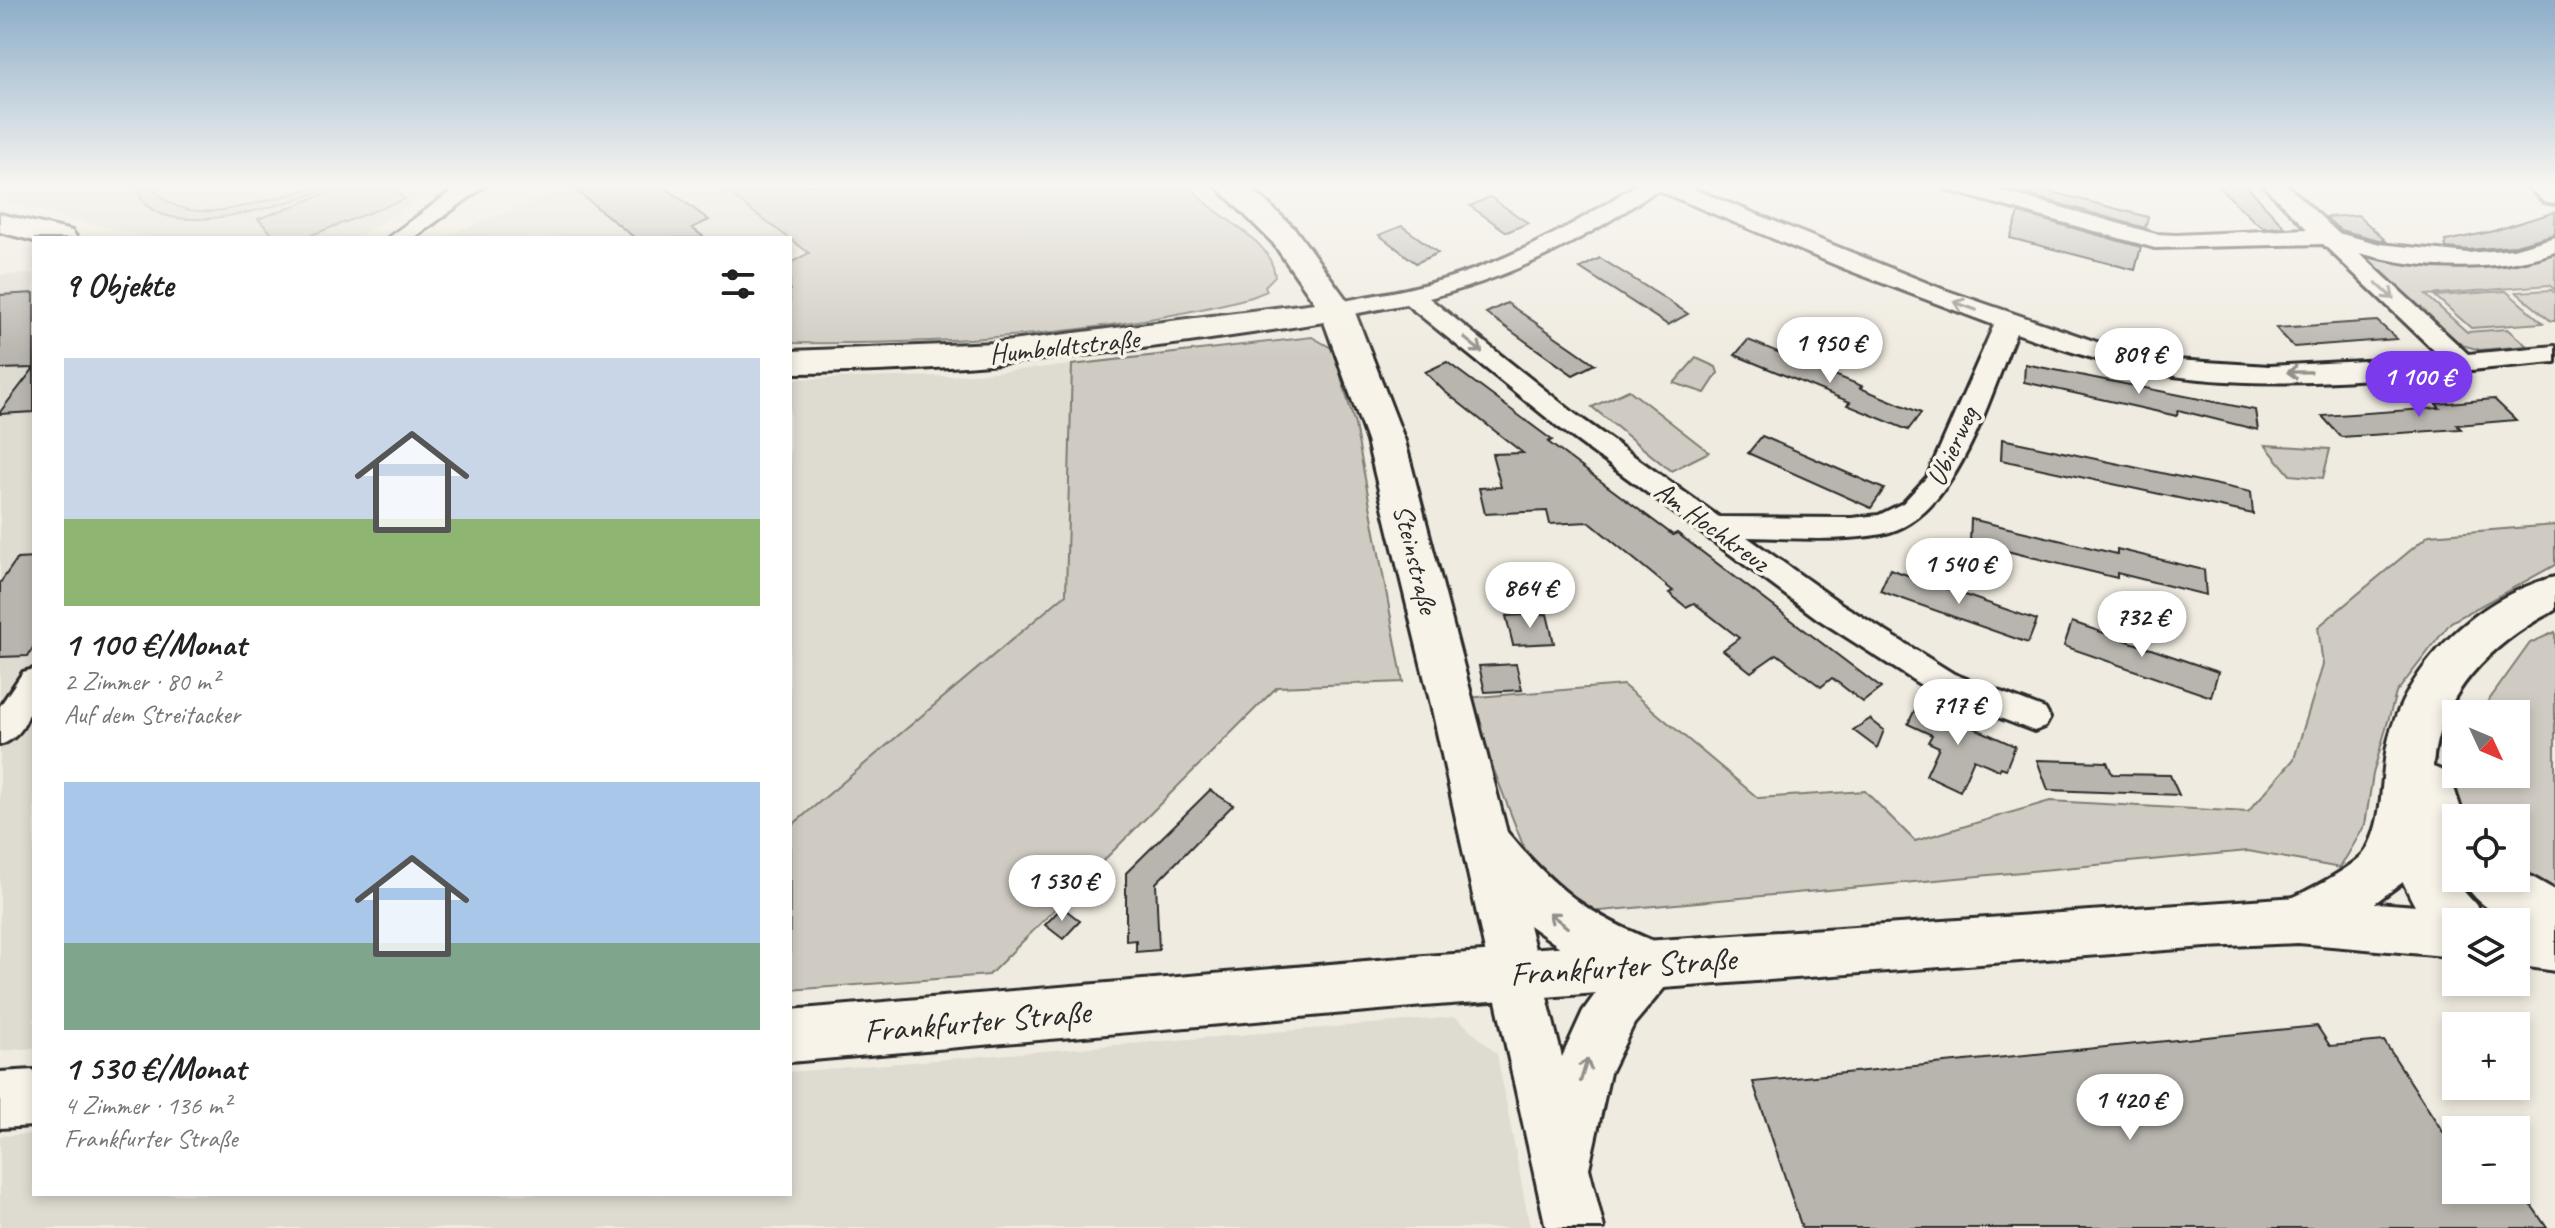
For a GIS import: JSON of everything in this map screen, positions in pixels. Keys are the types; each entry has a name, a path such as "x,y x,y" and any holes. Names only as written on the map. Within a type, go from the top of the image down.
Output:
{"main road":[{"name":"Steinstraße","path":"1288,242 1343,325 1386,441 1485,842 1575,1228"},
{"name":"Humboldtstraße","path":"792,362 942,359 1031,351 1277,319 1343,325"},
{"path":"2440,832 2409,758 2421,721 2443,675 2468,647 2500,621 2555,593"},
{"path":"2440,832 2432,781 2437,744 2455,701 2480,664 2519,633 2555,616"},
{"path":"2298,920 2331,906 2388,864 2440,832"},
{"path":"2440,832 2417,849 2436,901 2443,908"},
{"path":"1485,842 1557,921 1606,948 1653,964 1606,1016 1592,1045 1575,1099 1564,1174"},
{"path":"2509,892 2555,915"},
{"name":"Frankfurter Straße","path":"792,1036 1515,974 2206,924 2298,920 2442,932"},
{"path":"2530,943 2555,947"},
{"path":"0,1100 32,1098"}],"street":[{"path":"1343,325 1412,297 1480,277 1563,242"},
{"path":"1799,242 1857,267 2067,343 2175,368 2309,372 2555,354"},
{"path":"2173,242 2200,242"},
{"path":"2334,242 2461,362"},
{"path":"2348,242 2385,252 2449,260 2503,257 2536,252 2555,244"},
{"name":"Am Hochkreuz","path":"1412,297 1566,420 1914,668 2034,718"},
{"name":"Ubierweg","path":"1714,527 1852,528 1884,524 1913,510 1939,481 2008,322"},
{"path":"0,732 32,684"}],"shaded area":[{"path":"795,242 1256,242 1271,261 1275,276 1265,286 1267,291 1252,297 1197,310 1082,329 905,342 792,343 792,262 809,253"},
{"path":"2555,252 2555,290 2549,285 2426,295 2467,332 2507,329 2527,346 2480,350 2455,343 2364,259 2369,256 2439,265 2486,266 2510,264"},
{"path":"32,274 32,1048 0,1051 0,275"},
{"path":"2551,290 2555,293 2555,321 2516,292"},
{"path":"2506,291 2543,323 2471,328 2435,296"},
{"path":"1312,337 1333,349 1355,425 1403,682 1277,687 989,975 792,990 792,825 1066,594 1072,365"},
{"path":"1696,358 1716,367 1718,373 1705,393 1674,383"},
{"path":"1072,365 1066,594 792,825 792,379 950,376"},
{"path":"1629,390 1709,452 1671,471 1592,407"},
{"path":"2265,445 2330,449 2323,478 2290,475"},
{"path":"2555,525 2555,565 2451,622 2396,693 2373,774 2365,825 2340,868 2248,851 1590,912 1531,866 1466,698 1623,685 1758,798 1865,791 1915,841 2050,801 2248,812 2294,759 2323,665 2318,627 2429,535"},
{"path":"1944,550 1972,557 1976,575 1964,581 1924,559"},
{"path":"2555,632 2555,896 2530,884 2530,804 2459,804 2457,788 2530,788 2530,700 2489,700 2530,643"},
{"path":"1456,1017 1497,1054 1530,1228 0,1228 0,1136 32,1134 32,1196 792,1196 792,1072"}],"building":[{"path":"1389,242 1424,242 1438,253 1416,263"},
{"path":"2027,242 2124,242 2141,247 2135,270"},
{"path":"2445,242 2525,242 2468,250 2446,248"},
{"path":"1600,258 1688,314 1668,325 1580,268"},
{"path":"32,293 32,368 0,369 0,295"},
{"path":"1507,303 1595,364 1573,375 1486,313"},
{"path":"2377,321 2397,339 2294,347 2276,328"},
{"path":"1748,340 1921,413 1908,430 1847,405 1850,402 1735,355"},
{"path":"1447,362 1552,440 1548,442 1673,535 1677,533 1881,688 1863,702 1832,678 1821,687 1777,654 1751,672 1723,650 1739,638 1694,603 1686,607 1669,593 1673,591 1589,522 1550,524 1547,511 1485,514 1479,488 1501,487 1492,454 1523,453 1444,391 1425,372"},
{"path":"2025,364 2255,410 2258,430 2178,410 2177,416 2024,382"},
{"path":"32,371 32,412 0,412"},
{"path":"2494,399 2516,420 2457,425 2461,429 2341,437 2322,416 2440,408 2436,404"},
{"path":"1762,436 1884,489 1871,508 1748,453"},
{"path":"2002,439 2251,492 2253,514 2001,460"},
{"path":"1971,519 2117,554 2117,549 2204,570 2206,595 2117,573 2117,578 1970,542"},
{"path":"32,558 32,649 28,656 0,657 0,583 17,559"},
{"path":"1890,569 2037,620 2028,643 1880,591"},
{"path":"1547,614 1554,643 1513,645 1506,616"},
{"path":"2072,622 2218,672 2211,697 2064,646"},
{"path":"1516,664 1522,690 1485,692 1479,666"},
{"path":"1918,703 2015,746 2006,769 2001,767 1999,770 1974,759 1960,791 1926,775 1939,747 1928,742 1932,735 1908,724"},
{"path":"1870,719 1884,730 1877,748 1853,730"},
{"path":"2037,760 2107,762 2112,774 2170,775 2179,795 2048,790"},
{"path":"1210,790 1233,805 1156,883 1159,950 1136,952 1136,940 1126,941 1126,873"},
{"path":"1062,907 1080,921 1063,939 1045,925"},
{"path":"2317,1026 2330,1046 2384,1041 2442,1130 2442,1204 2530,1203 2547,1228 1802,1228 1753,1082"}]}
